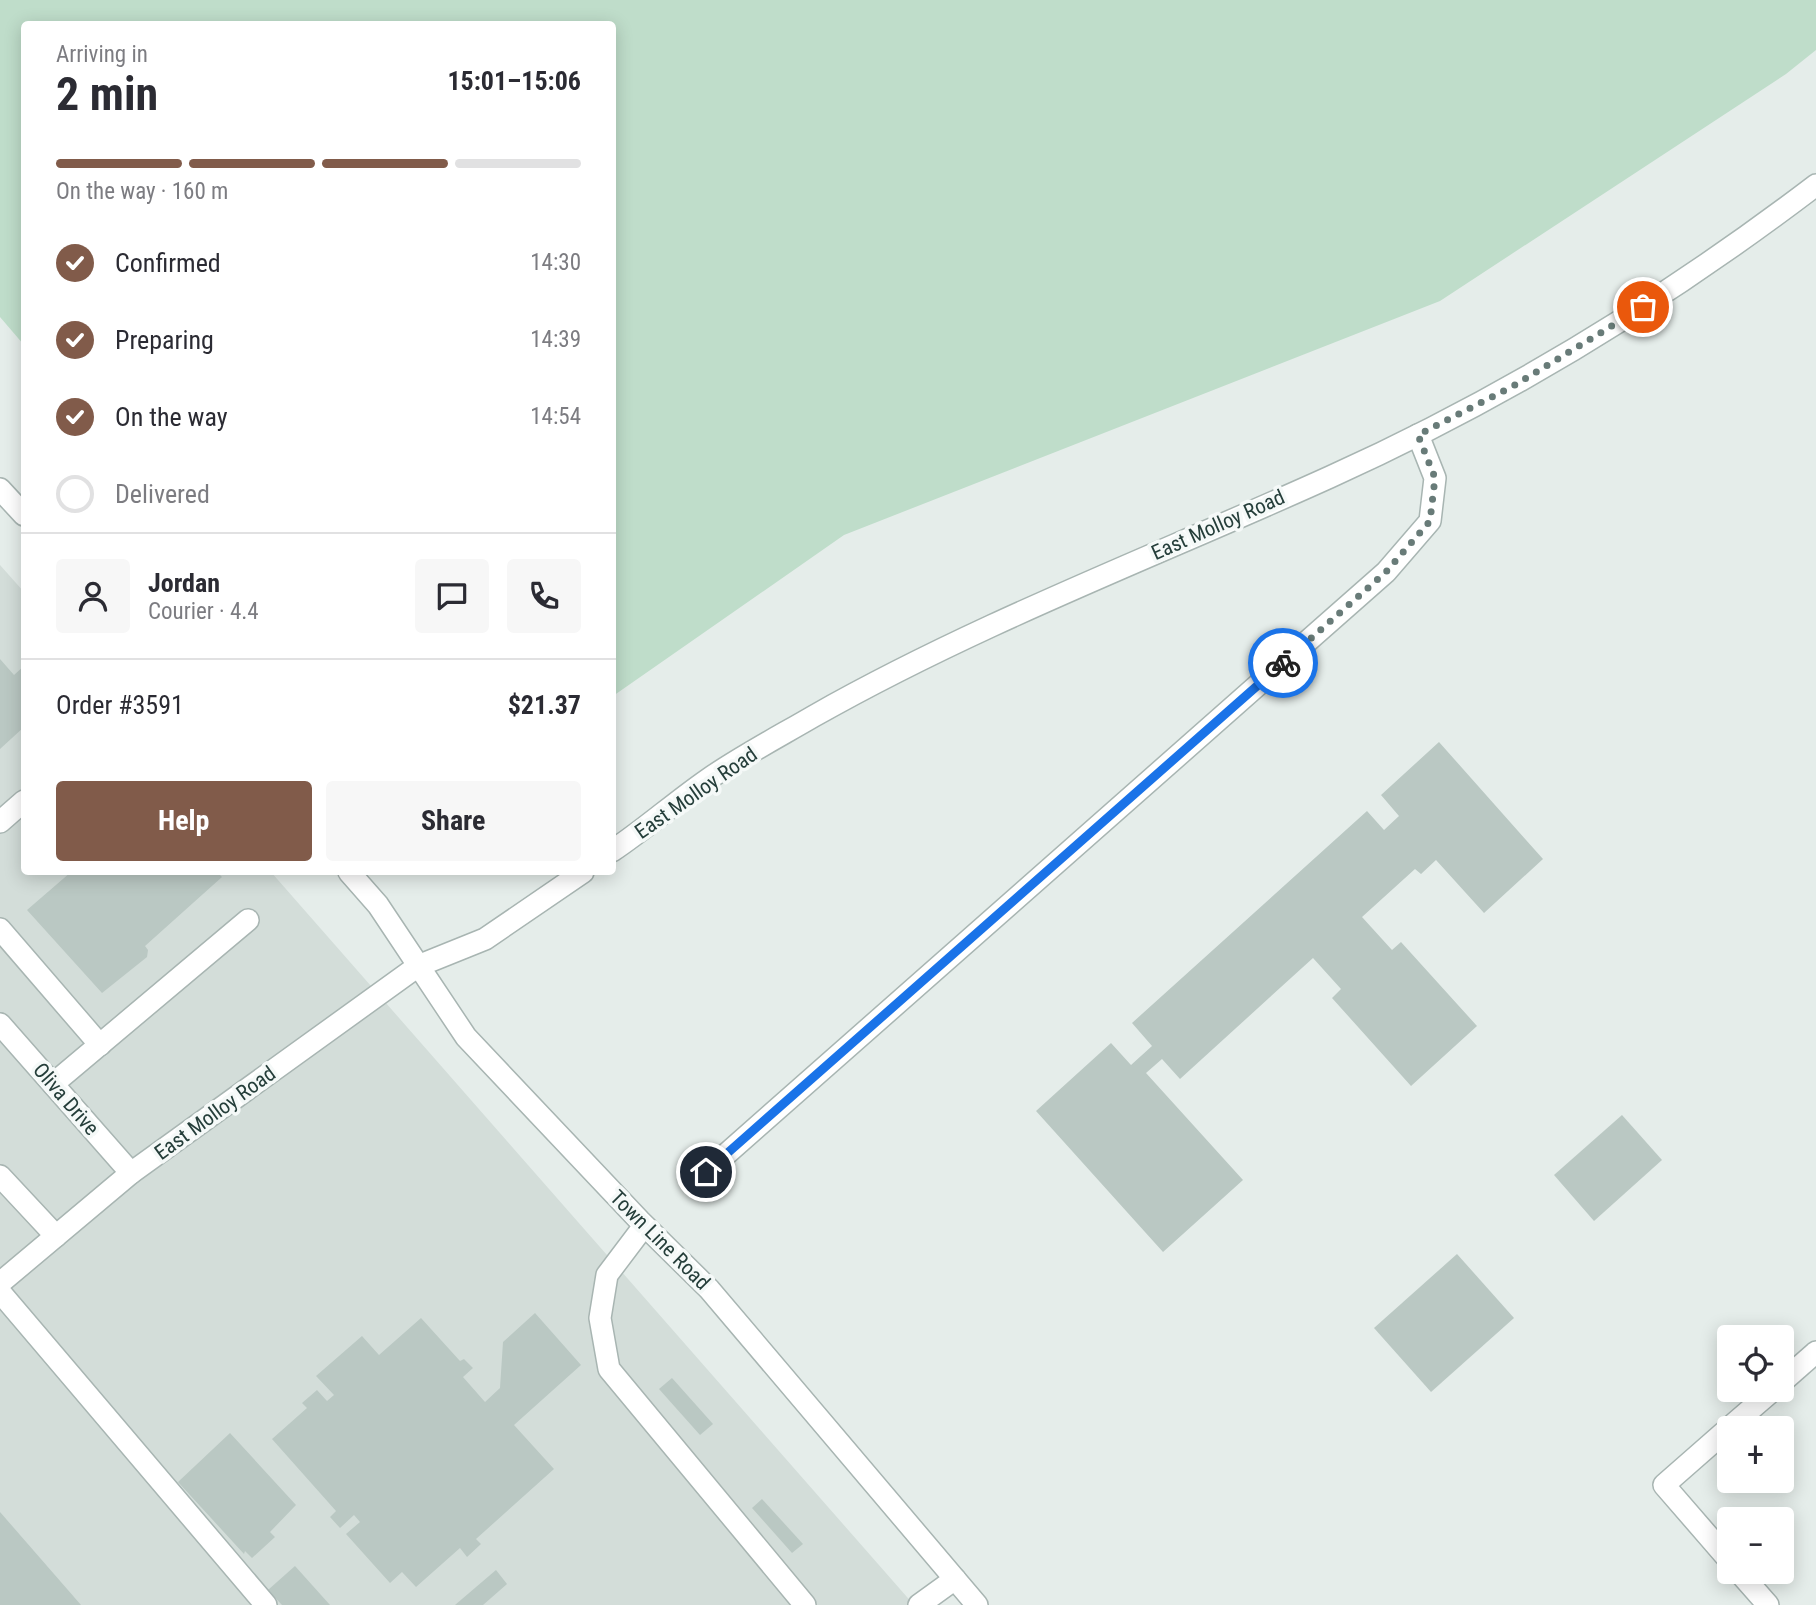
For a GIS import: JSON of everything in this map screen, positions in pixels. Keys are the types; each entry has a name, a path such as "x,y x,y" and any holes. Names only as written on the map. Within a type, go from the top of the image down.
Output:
{"street":[{"name":"East Molloy Road","path":"616,848 708,779 816,715 1028,609 1331,476 1515,385 1622,321 1767,223 1816,185"},
{"path":"706,1172 1386,572 1430,521 1435,478 1418,435"},
{"path":"0,489 21,512"},
{"path":"0,822 21,804"},
{"name":"Town Line Road","path":"352,875 378,905 467,1037 644,1226 709,1289 977,1605"},
{"name":"East Molloy Road","path":"0,1283 131,1174 418,967 485,939 579,875"},
{"path":"53,1084 248,920"},
{"path":"0,929 100,1045"},
{"name":"Oliva Drive","path":"0,1024 131,1174"},
{"path":"0,1176 56,1236"},
{"path":"644,1226 607,1275 600,1318 609,1369 805,1605"},
{"path":"0,1292 267,1605"},
{"path":"1794,1371 1816,1352"},
{"path":"1743,1416 1759,1402"},
{"path":"1717,1439 1664,1485 1717,1546"},
{"path":"919,1605 955,1579"},
{"path":"1750,1584 1768,1605"}],"shaded area":[{"path":"0,565 21,589 21,875 274,875 914,1605 0,1605"}],"green space":[{"path":"0,0 1816,0 1816,50 1786,74 1440,301 844,535 616,694 616,21 21,21 21,342 0,317"}],"building":[{"path":"0,659 14,675 21,669 21,730 0,749"},
{"path":"1439,742 1543,859 1484,913 1436,860 1421,874 1415,869 1362,917 1392,950 1401,942 1477,1026 1411,1086 1332,998 1341,989 1313,958 1180,1079 1162,1059 1146,1073 1243,1180 1163,1252 1036,1111 1111,1043 1131,1065 1152,1046 1132,1023 1367,811 1384,830 1399,816 1381,795"},
{"path":"68,875 222,877 145,946 148,950 147,957 102,993 27,910"},
{"path":"1622,1115 1662,1160 1594,1221 1554,1175"},
{"path":"1457,1254 1514,1318 1431,1392 1374,1328"},
{"path":"535,1313 581,1365 514,1425 554,1469 476,1539 481,1544 467,1557 460,1548 416,1587 402,1572 390,1583 346,1534 360,1522 354,1515 340,1528 330,1517 336,1511 272,1439 307,1408 302,1403 317,1390 327,1401 334,1395 316,1376 362,1336 379,1355 421,1318 460,1361 464,1359 473,1368 463,1377 485,1402 500,1388 503,1342"},
{"path":"672,1378 713,1424 700,1435 659,1389"},
{"path":"230,1433 296,1505 270,1532 275,1537 252,1558 245,1551 244,1554 178,1482"},
{"path":"762,1499 803,1544 792,1553 752,1508"},
{"path":"0,1512 81,1605 0,1605"},
{"path":"295,1566 330,1605 282,1605 268,1590"},
{"path":"496,1570 507,1584 483,1605 455,1605"}],"way so far":[{"path":"1283,663 1386,572 1430,521 1435,478 1418,435 1515,385 1643,307"}],"route":[{"path":"706,1172 1283,663"}]}
